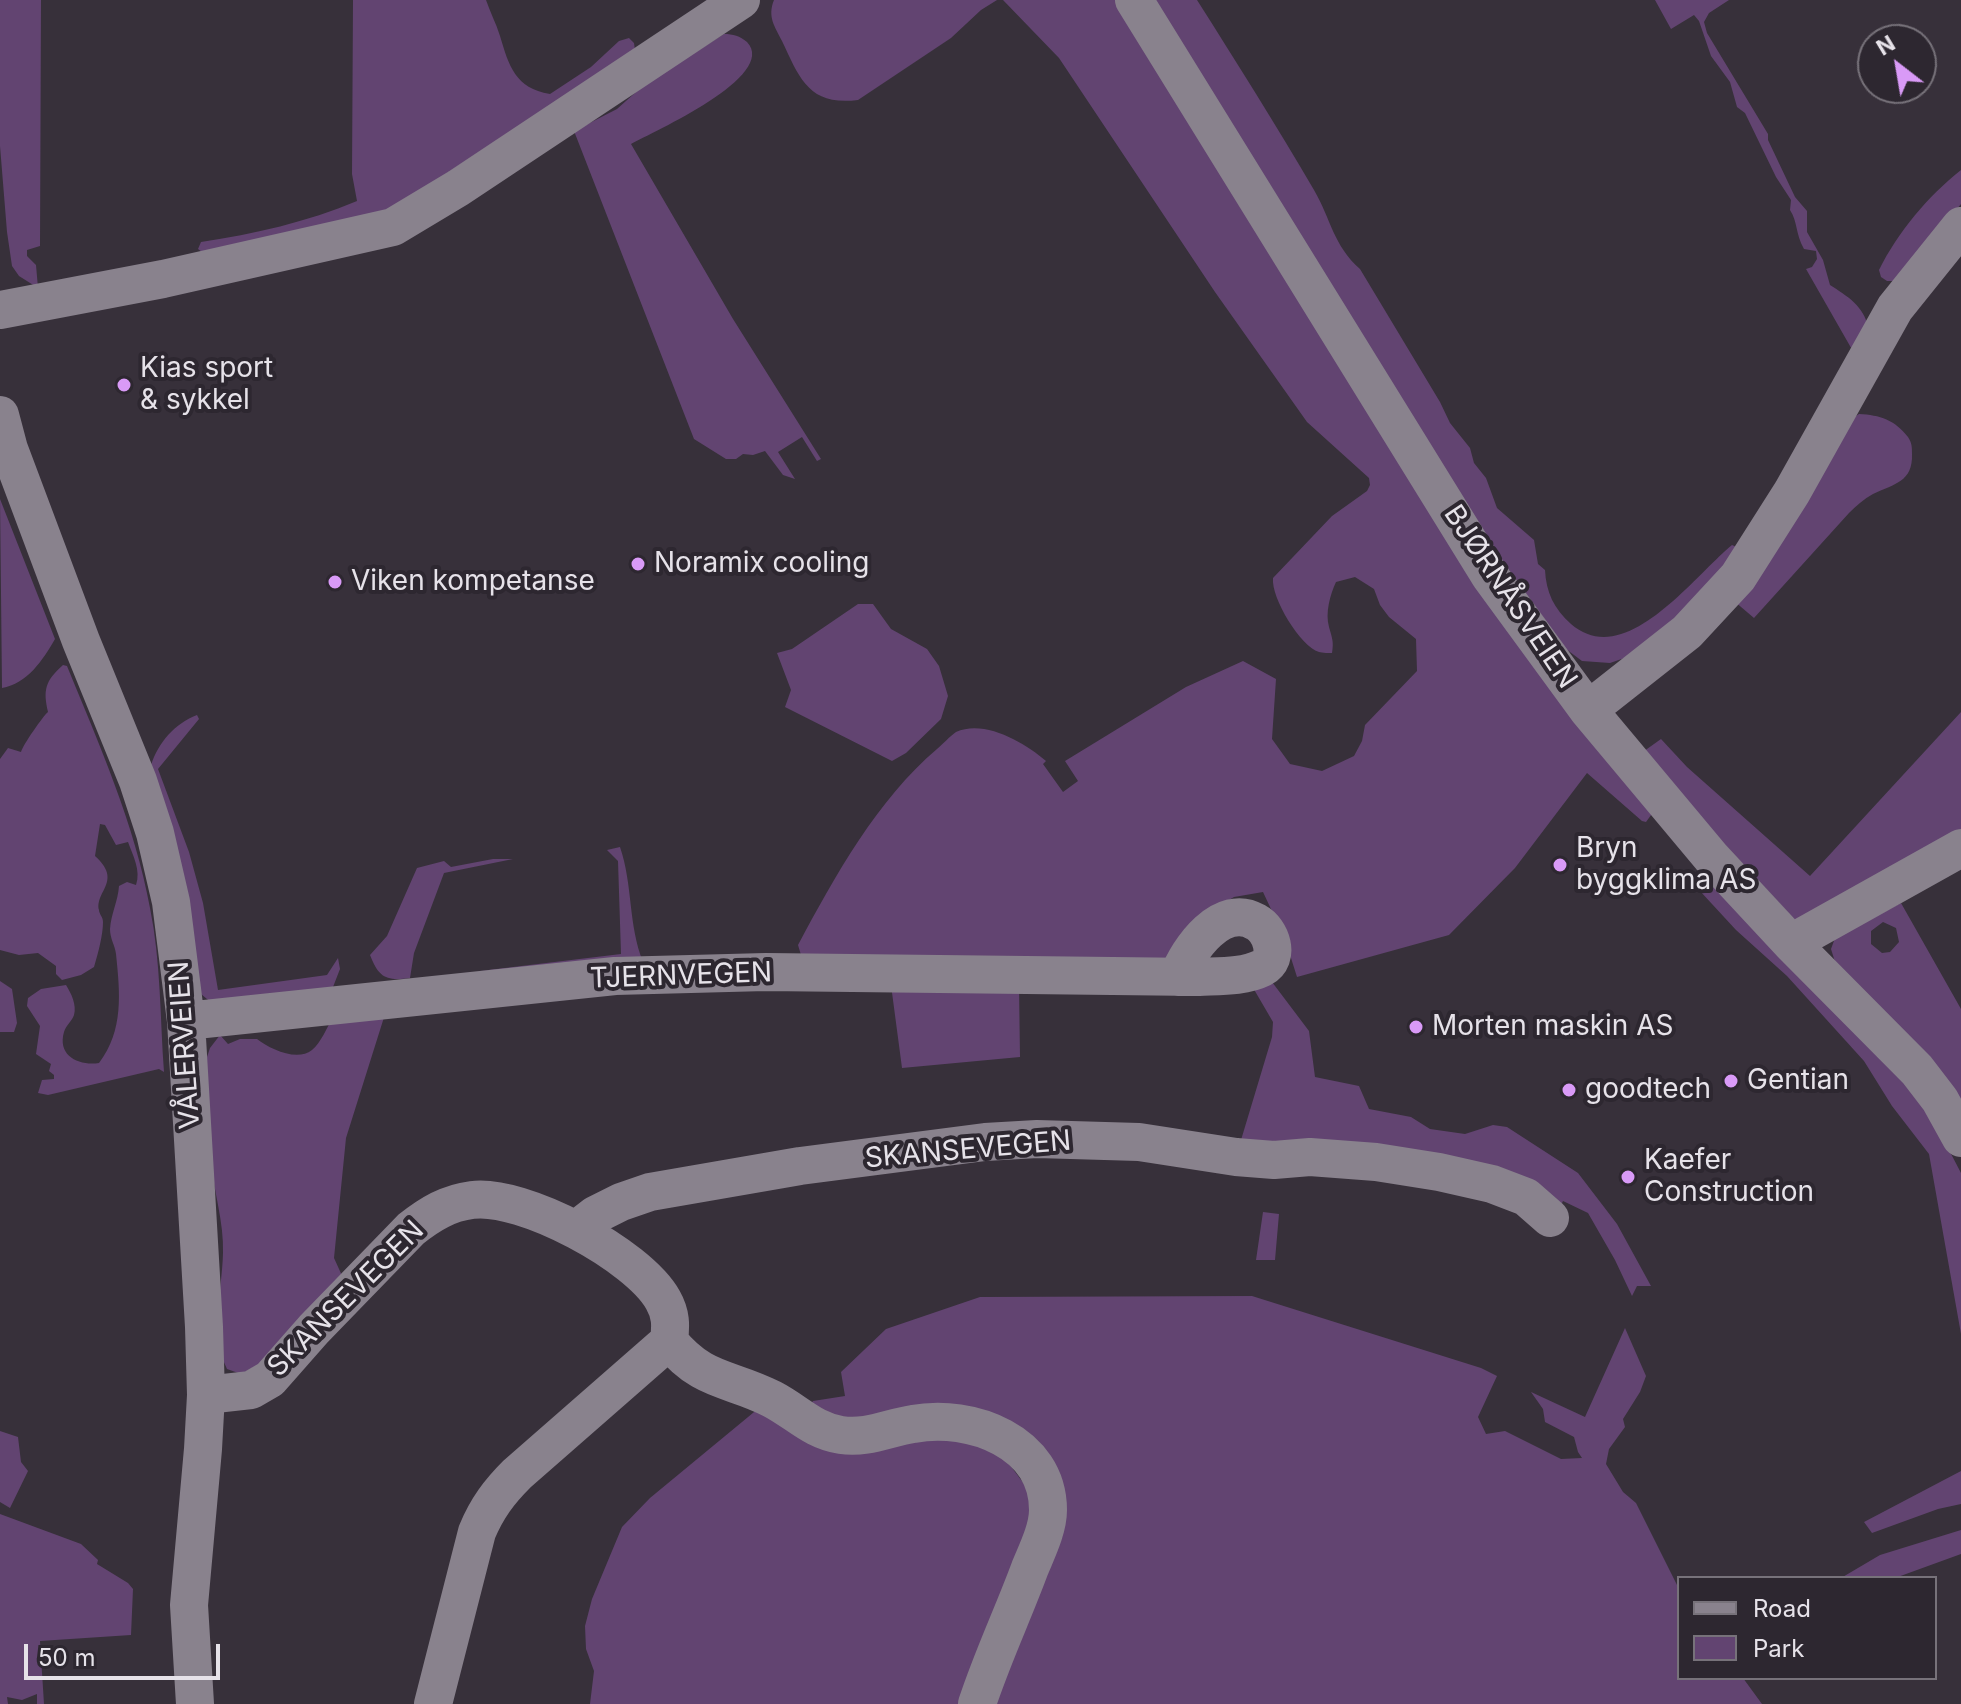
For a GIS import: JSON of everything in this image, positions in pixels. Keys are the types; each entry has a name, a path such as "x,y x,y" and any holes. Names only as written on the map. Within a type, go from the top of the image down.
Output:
{"street":[{"path":"0,310 163,279 393,227 472,179 741,0"},
{"name":"BJØRNÅSVEIEN","path":"1134,0 1490,576 1588,710 1711,857 1917,1070 1940,1100 1961,1138"},
{"path":"1588,710 1687,632 1738,577 1792,492 1895,308 1961,226"},
{"name":"VÅLERVEIEN","path":"0,415 14,461 155,833 171,902 186,1021 206,1395 189,1605 195,1704"},
{"path":"1791,943 1961,848"},
{"name":"TJERNVEGEN","path":"186,1021 615,976 766,972 1178,977"},
{"name":"SKANSEVEGEN","path":"577,1229 595,1215 650,1192 800,1166 985,1142 1037,1139 1139,1142 1274,1160 1310,1157 1376,1162 1492,1184 1526,1197 1550,1218"},
{"name":"SKANSEVEGEN","path":"206,1395 251,1390 270,1379 393,1246 429,1215 474,1199 516,1204 577,1229 625,1262 662,1298 671,1320 669,1341"},
{"path":"433,1704 477,1532 496,1495 669,1341 690,1364 705,1374 754,1391 826,1432 857,1437 913,1424 964,1425 1002,1435 1027,1455 1042,1482 1048,1511 1041,1540 977,1704"}],"green space":[{"path":"0,0 41,0 40,246 27,250 27,256 36,265 38,288 19,276 12,266 7,232 0,146"},
{"path":"353,0 486,0 515,74 529,87 550,94 591,67 619,41 629,38 635,50 382,216 202,252 198,249 201,242 280,226 357,201 352,174"},
{"path":"774,0 997,0 981,10 951,38 858,100 841,101 817,94 801,78 773,22 771,12"},
{"path":"1003,0 1120,0 1654,811 1646,822 1587,773 1515,868 1449,935 1297,977 1285,939 1263,892 1234,897 1224,903 1169,959 801,955 798,945 827,892 876,815 915,769 956,732 979,729 1016,740 1046,761 1043,764 1063,792 1078,781 1065,761 1186,687 1243,661 1276,679 1272,739 1290,764 1322,771 1354,756 1362,741 1365,725 1417,671 1416,639 1389,617 1374,589 1355,577 1336,582 1332,593 1328,622 1332,653 1311,648 1288,620 1277,597 1273,578 1332,516 1367,491 1369,478 1307,422 1215,292 1059,58"},
{"path":"1150,0 1197,0 1314,190 1344,251 1360,269 1450,423 1470,448 1474,463 1486,478 1497,508 1534,540 1538,564 1545,570 1552,600 1571,624 1592,635 1613,636 1635,628 1657,614 1732,545 1739,548 1694,601 1636,654 1610,663 1582,661 1566,649 1499,556"},
{"path":"1655,0 1729,0 1709,13 1704,22 1707,33 1768,134 1795,197 1807,211 1807,232 1823,260 1830,285 1854,302 1863,313 1868,327 1854,353 1806,269 1812,267 1817,259 1816,251 1804,249 1790,210 1791,200 1776,177 1745,113 1737,107 1730,82 1711,56 1699,21 1694,15 1671,29"},
{"path":"724,34 747,42 752,56 745,71 709,101 631,144 733,319 821,459 817,461 802,437 778,452 795,479 783,475 765,451 726,459 694,439 574,131 617,109 645,84"},
{"path":"1961,170 1961,204 1898,281 1887,281 1881,277 1879,270 1905,229 1926,203"},
{"path":"1859,414 1886,420 1903,431 1912,445 1909,471 1901,481 1870,496 1852,510 1754,618 1734,601 1842,425"},
{"path":"0,499 55,639 40,663 27,676 2,688"},
{"path":"858,604 873,604 891,629 927,649 939,666 948,696 941,719 906,753 892,761 785,707 791,690 777,653 792,649"},
{"path":"63,665 67,666 115,785 143,877 156,949 164,1072 159,1069 48,1095 38,1093 42,1080 54,1079 54,1075 49,1071 51,1064 36,1054 40,1026 27,1006 28,998 41,989 66,985 75,1011 64,1032 64,1047 77,1061 99,1063 113,1038 118,1011 119,983 110,933 112,918 119,886 127,882 136,885 138,874 128,842 116,845 105,825 100,824 95,856 107,872 108,879 99,903 103,927 94,967 81,975 62,980 56,974 56,966 38,953 19,955 0,950 0,759 8,748 21,752 48,712 47,686"},
{"path":"1961,712 1961,833 1796,921 1640,754 1661,739 1687,767 1810,876"},
{"path":"197,715 199,719 158,769 189,852 203,903 218,990 327,975 338,958 340,969 333,987 213,1004 201,994 151,765 168,735 181,723"},
{"path":"620,847 643,962 480,971 621,954 618,861 607,850"},
{"path":"493,859 513,859 444,873 414,953 410,978 389,978 380,973 370,955 387,936 417,868 444,861 451,867"},
{"path":"1708,880 1925,1104 1961,1173 1961,1334 1929,1154 1892,1106 1864,1061 1787,976 1736,930 1700,891 1702,884"},
{"path":"1901,903 1961,1009 1961,1117 1836,965 1831,949 1835,938","holes":["1883,922 1896,928 1899,942 1890,952 1882,953 1871,944 1871,931"]},
{"path":"0,981 12,989 17,1023 14,1032 0,1032"},
{"path":"1272,982 1309,1031 1315,1077 1359,1086 1369,1109 1411,1117 1430,1129 1465,1134 1493,1125 1507,1127 1578,1173 1617,1224 1651,1286 1637,1286 1632,1296 1588,1213 1563,1201 1557,1213 1238,1150 1272,1037 1273,1022 1252,986"},
{"path":"1019,984 1020,1057 902,1068 891,985"},
{"path":"386,1011 346,1138 334,1258 344,1280 273,1357 241,1374 227,1369 218,1326 223,1241 209,1137 205,1063 210,1048 220,1035 228,1044 240,1039 257,1039 284,1053 299,1055 312,1050 333,1017"},
{"path":"1263,1212 1279,1214 1275,1260 1256,1260"},
{"path":"1252,1296 1481,1368 1497,1376 1478,1417 1486,1434 1505,1431 1561,1459 1582,1458 1574,1437 1545,1422 1543,1409 1531,1392 1585,1417 1625,1328 1646,1376 1623,1419 1625,1427 1609,1449 1606,1464 1623,1492 1636,1503 1677,1585 1677,1680 1744,1680 1762,1704 985,1704 1016,1626 1038,1460 901,1421 803,1415 813,1401 845,1396 841,1372 886,1329 980,1297"},
{"path":"765,1403 813,1433 988,1436 1040,1505 971,1704 590,1704 594,1671 586,1649 585,1626 592,1599 622,1527 650,1498"},
{"path":"0,1431 18,1437 21,1462 28,1471 10,1508 0,1502"},
{"path":"1961,1471 1961,1504 1872,1533 1864,1522"},
{"path":"0,1514 81,1544 98,1560 97,1564 133,1589 131,1635 40,1641 44,1704 37,1704 37,1694 22,1700 7,1697 8,1704 0,1704"},
{"path":"1961,1530 1961,1554 1900,1576 1844,1576 1880,1555"}],"place":[{"name":"Kias sport & sykkel","path":"124,385"},
{"name":"Noramix cooling","path":"638,564"},
{"name":"Viken kompetanse","path":"335,582"},
{"name":"Bryn byggklima AS","path":"1560,865"},
{"name":"Morten maskin AS","path":"1416,1027"},
{"name":"Gentian","path":"1731,1081"},
{"name":"goodtech","path":"1569,1090"},
{"name":"Kaefer Construction","path":"1628,1177"}]}
